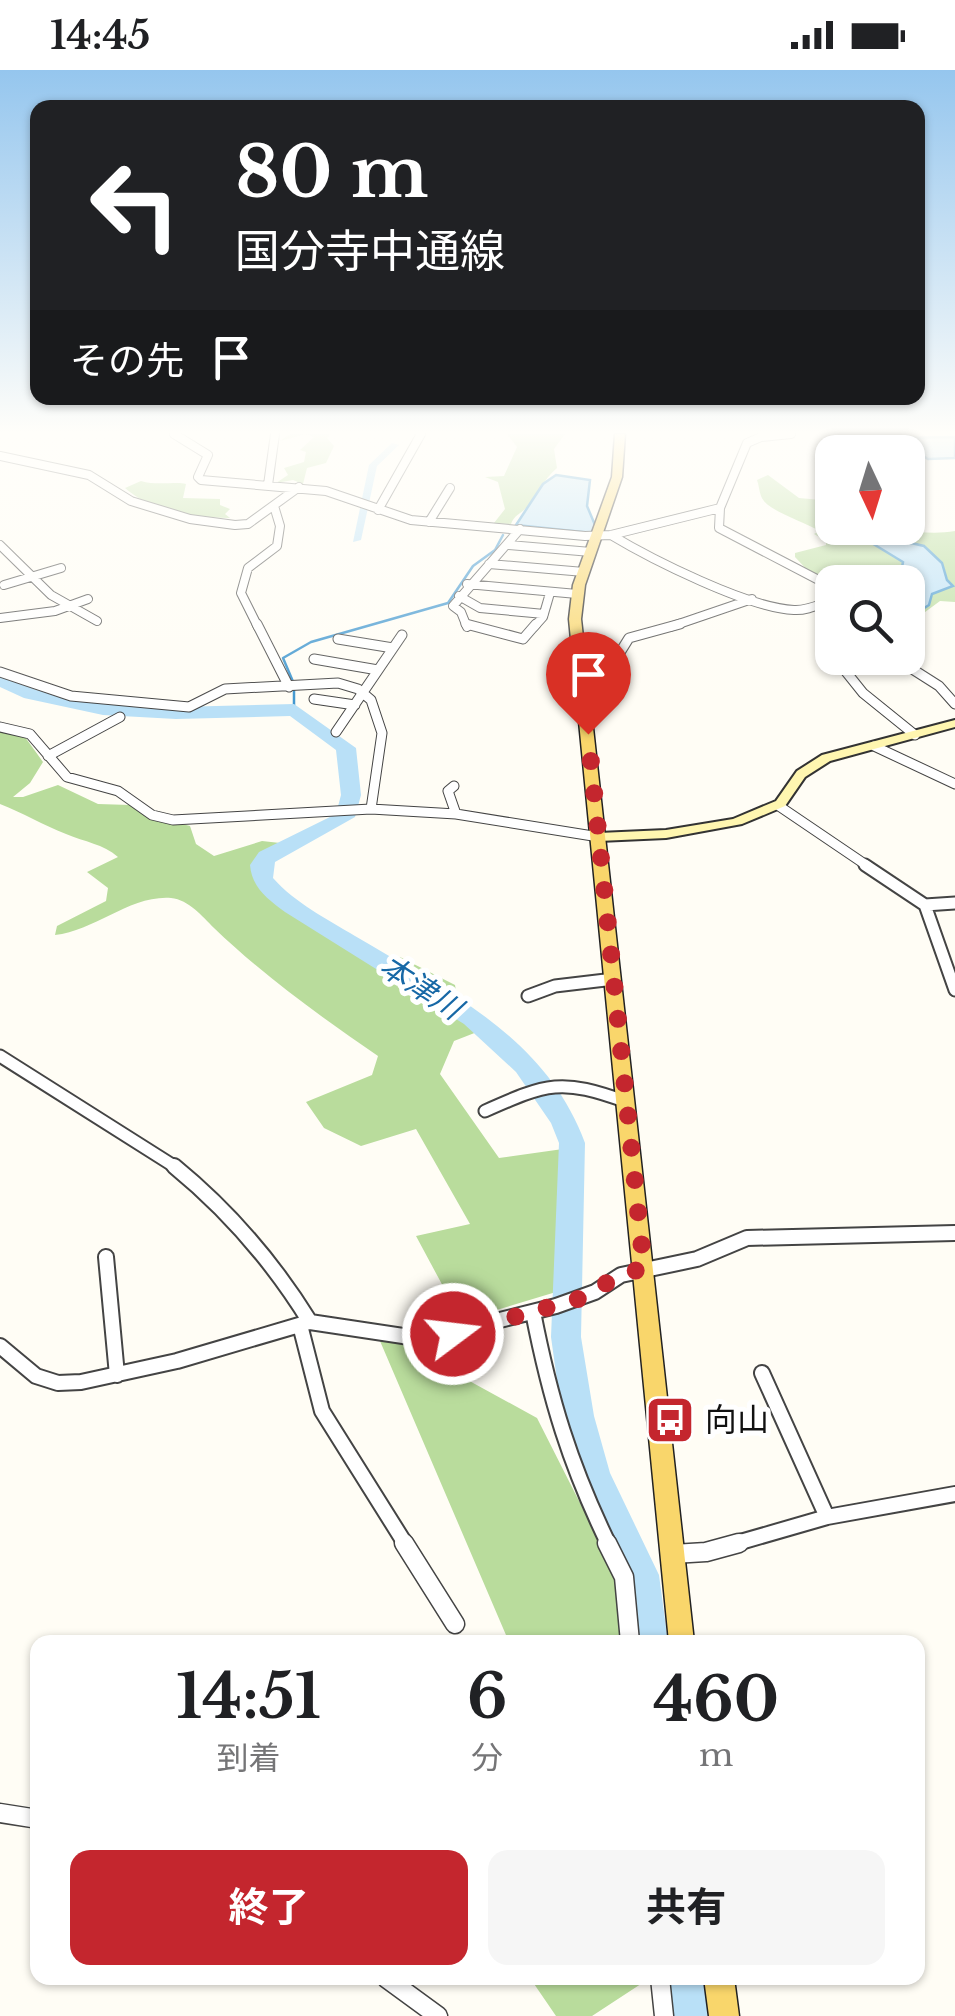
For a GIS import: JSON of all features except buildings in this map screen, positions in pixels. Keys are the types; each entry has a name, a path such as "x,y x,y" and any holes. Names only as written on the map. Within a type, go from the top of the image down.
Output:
{"main road":[{"path":"604,525 577,594 576,631 681,1635"},
{"path":"720,1985 724,2016"}],"street":[{"path":"280,525 277,546 248,568 241,592 292,687"},
{"path":"466,525 600,541 630,548 752,599 795,610 815,605"},
{"path":"509,545 600,541 659,525"},
{"path":"719,525 815,578"},
{"path":"520,529 509,545 467,584 453,606 461,612 467,627 523,640 544,614 550,593"},
{"path":"1,546 67,607 97,621"},
{"path":"0,562 13,558"},
{"path":"489,564 584,572"},
{"path":"4,585 61,568"},
{"path":"467,584 577,594"},
{"path":"459,596 480,608 544,614"},
{"path":"0,618 67,607 88,599"},
{"path":"599,667 611,667 628,638 711,616 752,599"},
{"path":"336,732 402,634"},
{"path":"338,639 393,648"},
{"path":"314,659 378,670"},
{"path":"0,672 71,696 188,707 224,689 338,682 363,693 377,706 383,736 371,809"},
{"path":"847,675 915,735"},
{"path":"922,675 939,686 955,704"},
{"path":"314,698 355,705"},
{"path":"48,756 120,717"},
{"path":"0,727 30,734 66,778 118,791 152,815 173,820 371,809 456,814 599,837 666,834 744,819 778,806 791,795 807,768 853,747 874,746 955,723"},
{"path":"874,746 955,784"},
{"path":"454,786 448,791 456,814"},
{"path":"778,806 925,905 955,904"},
{"path":"925,905 955,990"},
{"path":"528,996 556,986 614,979"},
{"path":"0,1056 160,1154 210,1195 276,1266 305,1323 322,1411 456,1624"},
{"path":"486,1111 548,1083 578,1084 626,1102"},
{"path":"0,1346 36,1376 58,1383 117,1374 305,1323 423,1339 556,1306 578,1299 621,1275 697,1259 747,1238 770,1234 953,1236"},
{"path":"106,1257 117,1374"},
{"path":"533,1312 549,1396 578,1479 624,1576 629,1635"},
{"path":"762,1373 827,1517"},
{"path":"673,1554 706,1552 827,1517 955,1494"},
{"path":"0,1812 30,1818"},
{"path":"396,1985 438,2016"},
{"path":"661,1985 664,2016"}],"green space":[{"path":"955,531 955,602 940,601 925,612 925,602 932,594 952,585 944,566 919,546 925,545 925,532"},
{"path":"826,545 878,545 903,562 815,565 815,576 795,553"},
{"path":"0,722 25,737 43,762 30,783 13,797 58,785 98,804 130,805 148,815 190,826 196,844 214,856 262,841 280,843 261,856 266,883 330,923 381,964 400,957 455,985 458,1003 477,1032 454,1041 440,1074 499,1158 563,1149 556,1292 490,1312 452,1303 416,1236 470,1224 416,1129 361,1146 324,1128 306,1102 372,1075 378,1056 273,979 189,905 171,898 141,902 55,935 57,926 106,901 108,888 87,872 118,857 0,804"},
{"path":"380,1341 402,1344 537,1418 617,1576 622,1635 506,1635"},
{"path":"535,1985 639,1985 592,2016 556,2016"}],"water":[{"path":"516,525 595,525 595,525 592,533"},
{"path":"875,545 924,546 942,563 953,586 932,594 925,608 925,565 902,565"}],"waterway":[{"path":"356,540 359,525"},
{"path":"294,710 294,684 283,658 311,642 448,603 473,566 495,550 503,535"},
{"name":"本津川","path":"0,680 31,694 103,709 176,713 294,710 346,748 351,795 345,817 267,857 261,865 263,879 293,907 455,1005 491,1032 541,1084 565,1123 572,1143 566,1337 578,1416 594,1476 642,1575 649,1635"},
{"name":"本津川","path":"686,1985 691,2016"}],"place":[{"name":"向山","path":"670,1420"}],"route":[{"path":"453,1334 578,1299 621,1275 644,1268 588,734"}]}
